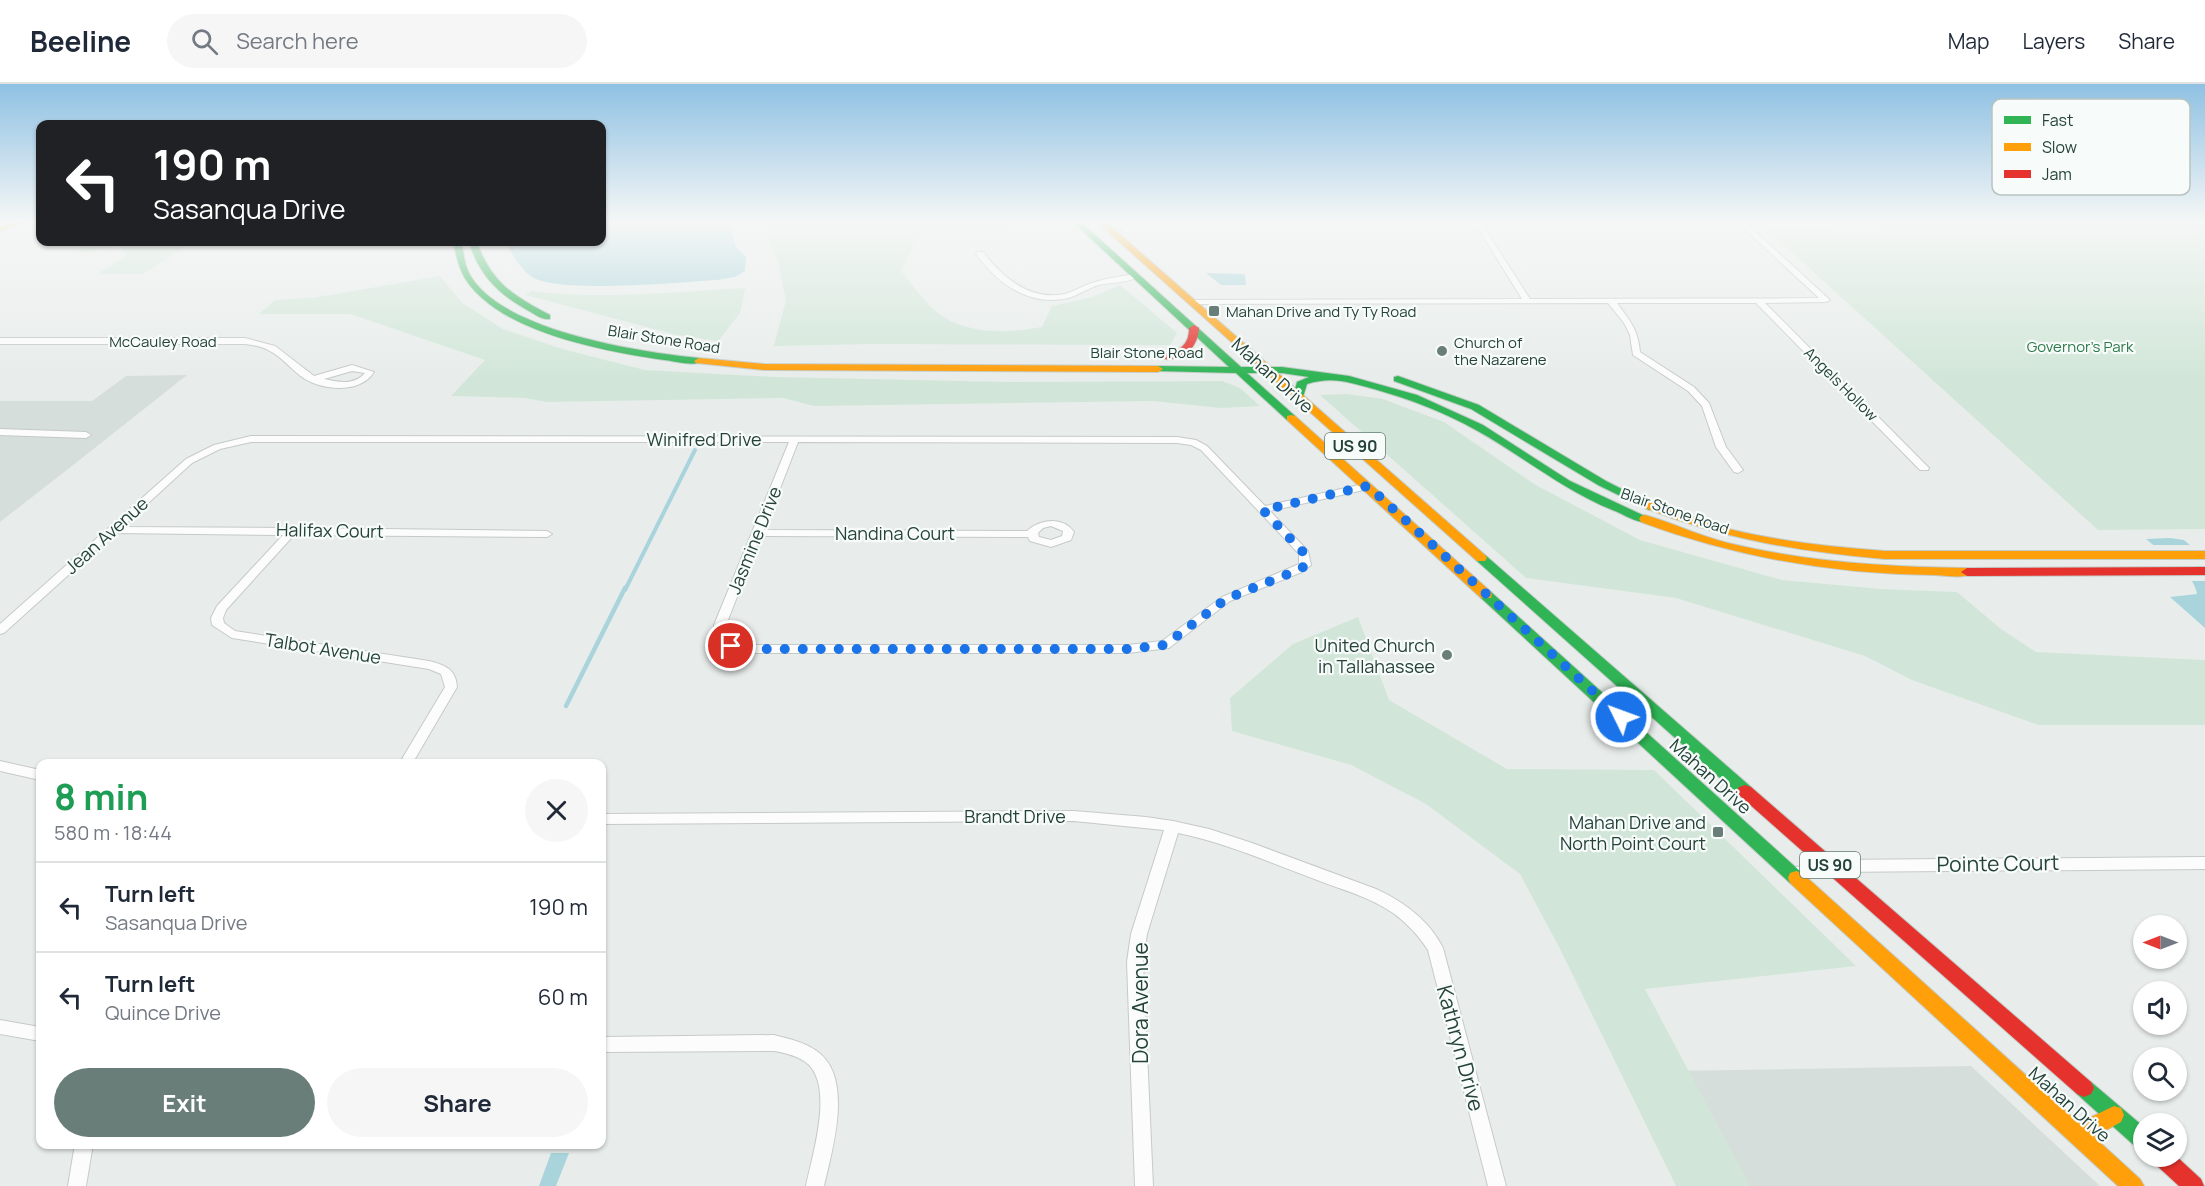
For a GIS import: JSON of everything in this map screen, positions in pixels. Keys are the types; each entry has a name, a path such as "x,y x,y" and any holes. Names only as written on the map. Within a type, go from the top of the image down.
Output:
{"main road":[{"name":"Blair Stone Road","path":"466,274 472,283 498,306 525,320 567,336 603,346 662,358 764,367 1267,369 1324,375 1366,383 1413,397 1479,427 1566,483 1647,522 1717,544 1799,562 1903,572 2205,571"},
{"name":"Blair Stone Road","path":"487,274 513,299 532,310 595,334 665,349 783,358 1254,358 1317,362 1355,368 1438,392 1495,418 1621,494 1710,527 1787,545 1850,553 1969,556 2205,555"},
{"name":"Mahan Drive","path":"1161,274 2133,1131"},
{"name":"Mahan Drive","path":"1136,276 2133,1186"},
{"path":"1168,357 1179,354 1193,345 1194,328"},
{"path":"1298,397 1302,382 1324,375"},
{"path":"1413,397 1438,392"},
{"path":"1607,504 1621,494"},
{"path":"1969,556 1985,572"},
{"path":"1621,717 1652,708"},
{"path":"2077,1135 2114,1115"},
{"path":"2173,1167 2194,1186"}],"street":[{"path":"999,274 1021,292 1036,297 1064,297 1093,285 1136,276"},
{"path":"1511,274 1528,301"},
{"path":"1193,302 1826,300 1798,274"},
{"name":"Angels Hollow","path":"1758,300 1924,468"},
{"path":"1611,301 1634,335 1636,353 1691,389 1706,405 1721,447 1738,470"},
{"name":"McCauley Road","path":"0,341 245,341 272,348 314,379 343,385 364,380 370,372 352,368 314,379"},
{"path":"0,432 86,435"},
{"name":"Winifred Drive","path":"217,447 251,439 1177,440 1193,442 1203,448 1263,510"},
{"name":"Jasmine Drive","path":"795,439 720,625 719,632 724,641 731,646 749,649 1150,648 1174,640 1226,599 1305,566 1304,553 1263,510"},
{"name":"Jean Avenue","path":"0,630 189,461 217,447"},
{"path":"1263,510 1368,486"},
{"name":"Halifax Court","path":"113,530 547,534"},
{"name":"Talbot Avenue","path":"293,530 221,609 218,625 232,634 429,664 447,672 451,678 451,687 408,759"},
{"name":"Nandina Court","path":"757,532 1032,534"},
{"path":"0,766 36,774"},
{"name":"Brandt Drive","path":"606,819 1074,816 1135,820 1173,826 1226,839 1352,887 1396,906 1411,917"},
{"name":"Dora Avenue","path":"1144,1186 1135,962 1139,934 1173,826"},
{"name":"Pointe Court","path":"1792,874 1831,866 2205,863"},
{"name":"Kathryn Drive","path":"1411,917 1435,948 1497,1186"},
{"path":"0,1027 36,1033"},
{"path":"606,1045 774,1043 799,1048 819,1064 830,1107 815,1186"},
{"path":"77,1186 83,1149"}],"shaded area":[{"path":"187,375 0,522 0,401 92,401 126,376"},
{"path":"1971,1066 2100,1186 1712,1186 1669,1071"}],"green space":[{"path":"781,274 904,274 931,307 955,323 984,330 1013,331 1042,327 1052,306 1093,297 1120,285 1177,333 1170,345 774,346 786,301"},
{"name":"Governor's Park","path":"1816,274 2205,274 2205,529 2098,530"},
{"path":"440,276 462,303 503,329 562,349 645,370 775,377 1009,382 1222,381 1240,388 1260,406 1221,408 1153,401 814,406 783,398 547,402 525,398 451,396 485,360 351,314 259,314 275,300 313,298"},
{"path":"745,288 740,313 718,341 677,335 526,295 531,291 611,295"},
{"path":"1347,394 1383,399 1444,422 1534,484 1640,540 1782,580 1881,589 1957,592 2001,629 2036,652 2205,660 2205,725 2038,725 1912,680 1865,656 1676,598 1526,578 1320,395"},
{"path":"1358,617 1389,700 1507,769 1654,770 1856,966 1645,989 1750,1186 1676,1186 1559,947 1520,874 1426,804 1351,765 1232,731 1230,698 1293,644"}],"water":[{"path":"529,274 739,274 717,280 621,286 567,285"},
{"path":"1208,274 1245,275 1246,285 1221,285"},
{"path":"2146,539 2184,540 2205,558 2205,628 2170,597 2197,594 2195,586 2184,571"},
{"path":"551,1153 569,1153 556,1186 539,1186"}],"pier":[{"path":"2149,545 2194,545 2205,554 2205,581 2188,581"}],"waterway":[{"path":"625,590 695,450"},
{"path":"566,706 625,588"}],"traffic: fast":[{"path":"466,274 486,297 511,314 541,327 608,347 641,354 699,361"},
{"path":"488,274 500,288 522,304 547,317"},
{"path":"1134,274 1291,418"},
{"path":"1158,369 1282,370 1349,379 1413,397 1479,427 1566,483 1607,504 1645,519"},
{"path":"1298,397 1302,382 1324,375"},
{"path":"1398,379 1475,407 1602,483 1649,506"},
{"path":"1481,558 1745,791"},
{"path":"1486,595 1796,878"},
{"path":"2084,1088 2133,1131"}],"traffic: slow":[{"path":"1160,274 1481,558"},
{"path":"699,361 764,367 1158,369"},
{"path":"1291,418 1486,595"},
{"path":"1649,506 1735,534 1795,545 1885,555 2205,555"},
{"path":"1645,519 1723,545 1803,561 1885,570 1967,572"},
{"path":"1796,878 2133,1186"},
{"path":"2077,1135 2114,1115"}],"traffic: jam":[{"path":"1168,357 1188,348 1193,340 1194,328"},
{"path":"1967,572 2205,571"},
{"path":"1745,791 2084,1088"},
{"path":"2173,1167 2194,1186"}],"place":[{"name":"Mahan Drive and Ty Ty Road","path":"1214,311"},
{"name":"Church of the Nazarene","path":"1442,351"},
{"name":"United Church in Tallahassee","path":"1447,655"},
{"name":"Mahan Drive and North Point Court","path":"1718,832"}],"route":[{"path":"731,646 749,649 1128,649 1165,645 1226,599 1305,566 1304,553 1263,510 1368,486 1621,717"}]}
